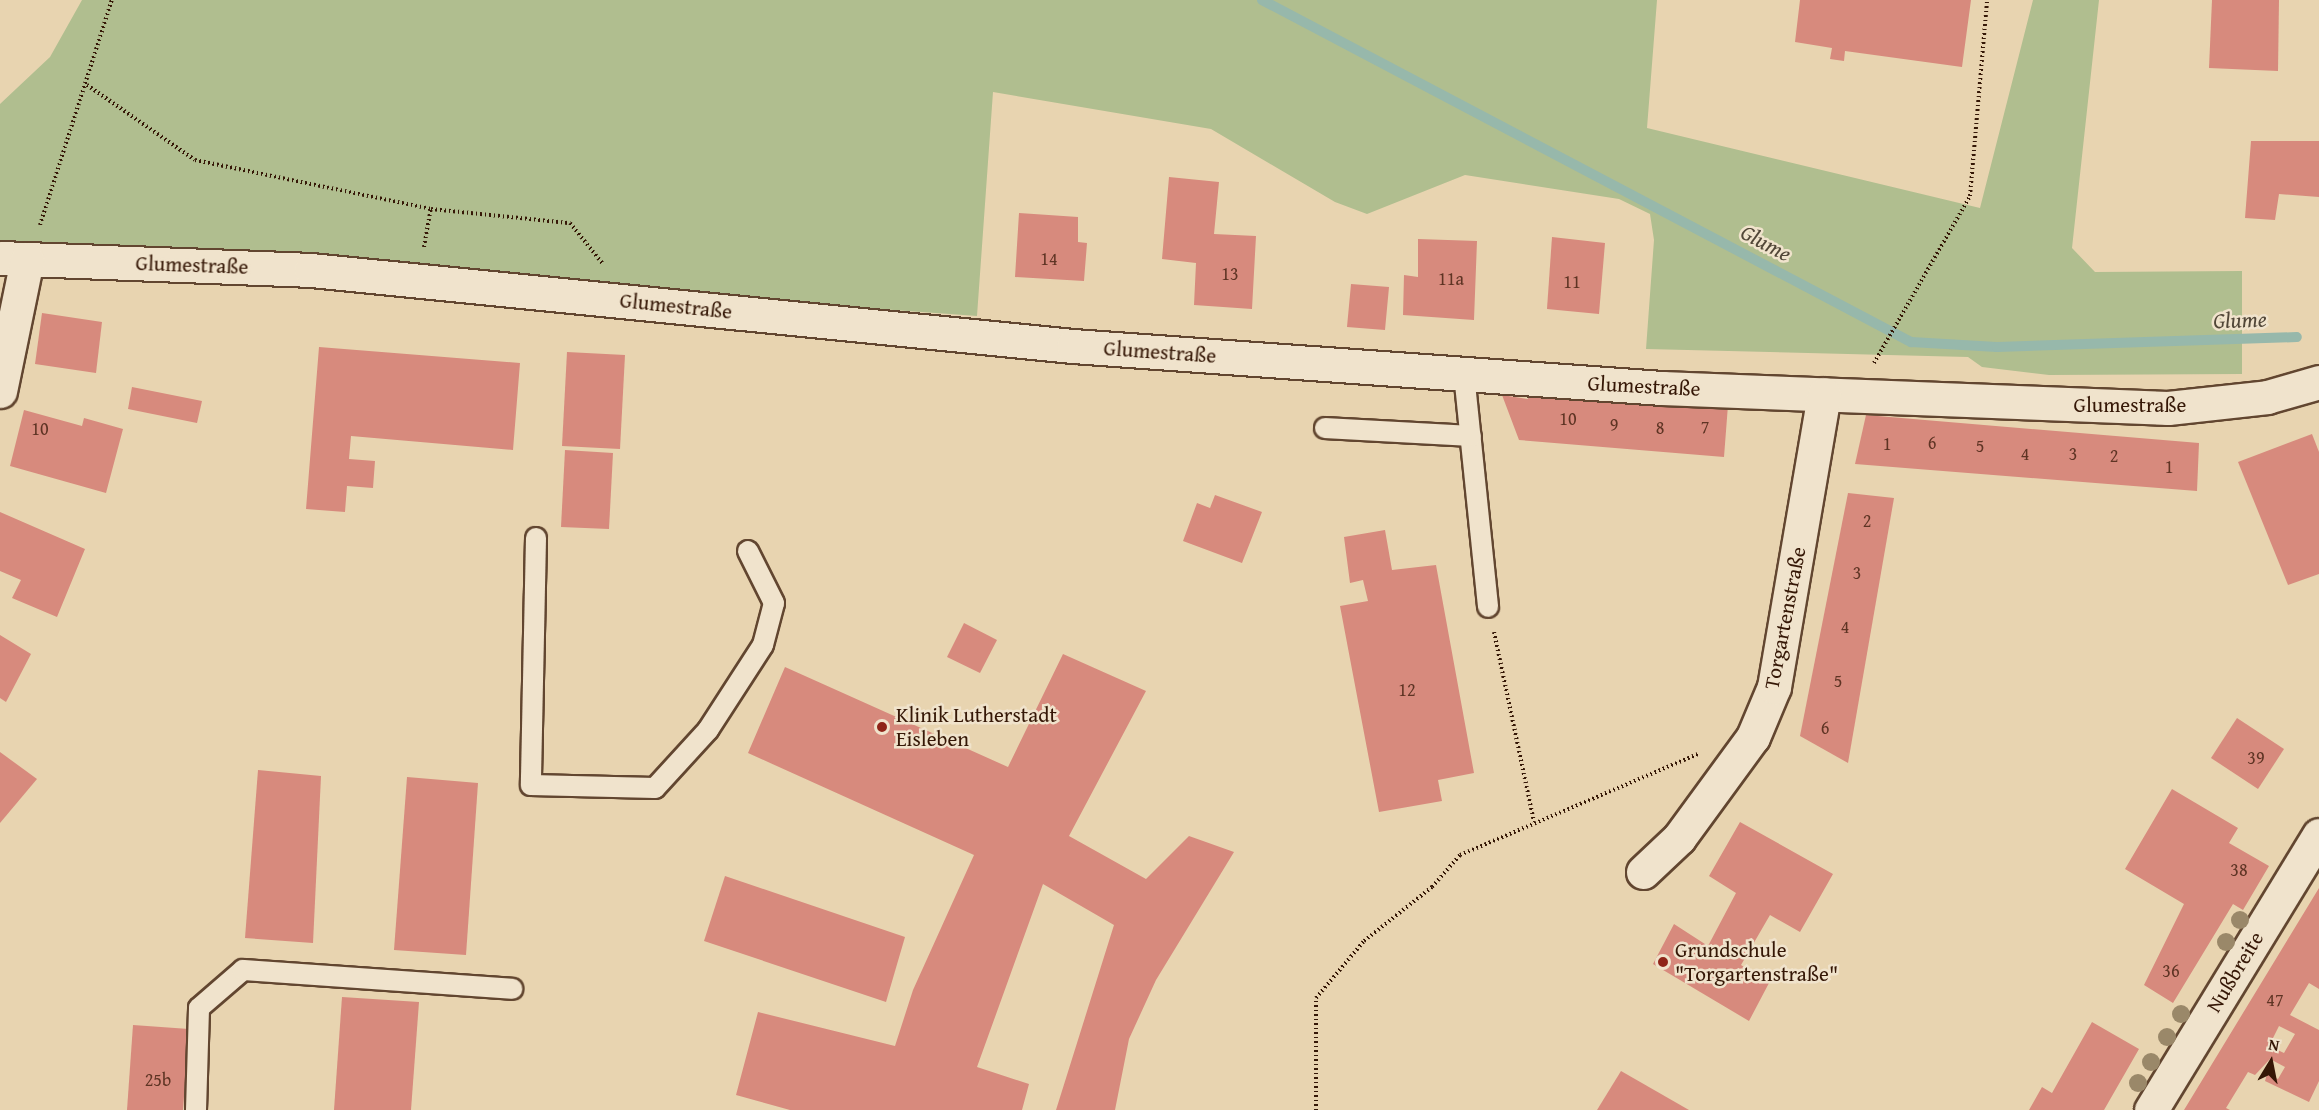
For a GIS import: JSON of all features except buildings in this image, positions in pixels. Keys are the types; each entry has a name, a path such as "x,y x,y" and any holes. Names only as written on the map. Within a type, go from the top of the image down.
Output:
{"street":[{"name":"Glumestraße","path":"14,259 311,270 1073,346 1464,374 1824,394 2168,408 2267,397 2319,382"},
{"path":"0,392 14,259"},
{"name":"Torgartenstraße","path":"1643,872 1679,838 1753,737 1774,687 1824,394"},
{"name":"Nußbreite","path":"2151,1110 2319,835"}],"lane":[{"path":"1464,374 1488,607"},
{"path":"1325,428 1471,436"},
{"path":"536,538 531,784 655,788 708,730 763,645 774,603 748,551"},
{"path":"196,1110 199,1008 243,970 512,989"}],"path":[{"path":"14,259 87,85 112,0"},
{"path":"1879,351 1970,196 1987,0"},
{"path":"87,85 195,160 431,209 570,223 633,302"},
{"path":"1488,607 1534,822"},
{"path":"1316,1110 1316,998 1364,941 1432,887 1460,855 1660,768"}],"green space":[{"path":"82,0 1657,0 1647,128 1980,208 2033,0 2099,0 2072,248 2095,272 2242,271 2242,374 2049,375 1982,367 1968,357 1646,349 1654,240 1650,214 1619,199 1465,175 1367,214 1335,202 1211,129 993,92 977,316 0,246 0,104 50,57"}],"waterway":[{"name":"Glume","path":"1262,0 1911,342 1997,347 2297,337"}],"place":[{"name":"Klinik Lutherstadt Eisleben","path":"882,727"},
{"name":"Grundschule \"Torgartenstraße\"","path":"1663,962"}]}
